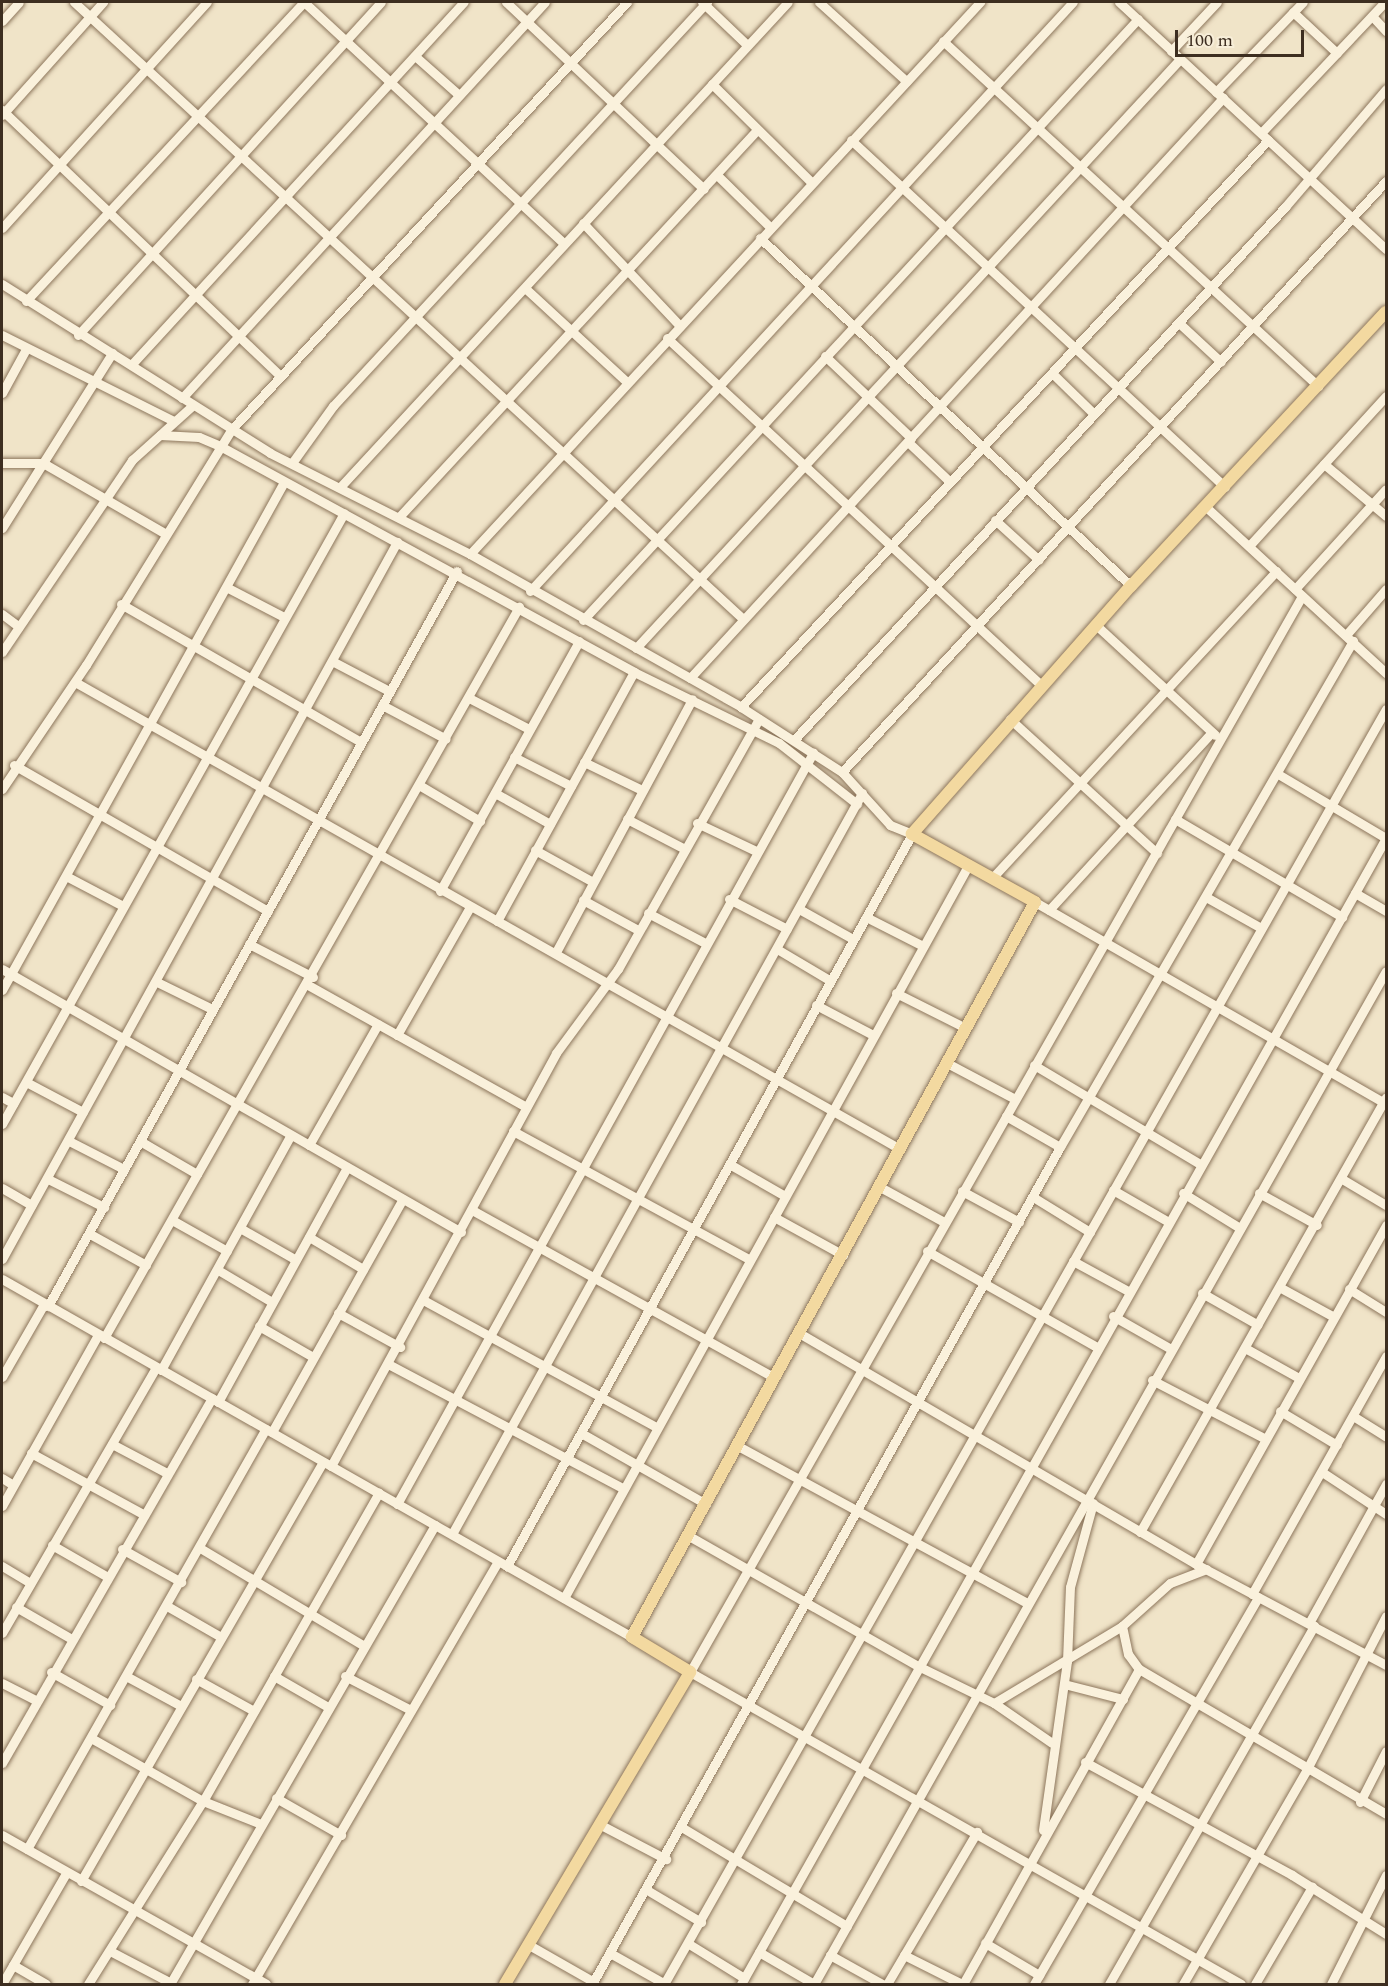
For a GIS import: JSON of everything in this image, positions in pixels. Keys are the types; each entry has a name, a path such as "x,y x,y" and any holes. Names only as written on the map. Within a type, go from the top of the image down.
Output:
{"main road":[{"path":"506,1984 690,1672 632,1637 1035,902 912,834 1010,719 1386,312"}],"street":[{"path":"2,21 19,2"},
{"path":"74,2 200,114 285,196 510,402 562,454 742,618"},
{"path":"104,2 2,112 149,255 280,376"},
{"path":"2,228 207,2"},
{"path":"26,301 304,2 481,161 564,244"},
{"path":"132,364 196,298 285,196 464,2"},
{"path":"506,2 611,104 704,189"},
{"path":"182,398 329,234 545,2"},
{"path":"2,789 14,765 75,682 164,533 231,430 627,2"},
{"path":"292,463 333,406 705,2 747,45"},
{"path":"342,485 788,2"},
{"path":"819,2 906,81"},
{"path":"470,554 679,325 980,2"},
{"path":"530,591 809,285 1073,2"},
{"path":"1172,51 1217,2"},
{"path":"690,678 742,618 910,440 1123,206 1303,2"},
{"path":"741,707 949,481 1075,349 1337,53 1385,2"},
{"path":"78,335 149,255 243,156 376,3"},
{"path":"1125,4 1180,59 1386,249"},
{"path":"1293,12 1337,53"},
{"path":"1372,16 1386,31"},
{"path":"583,620 655,539 1138,19"},
{"path":"943,41 1167,247 1252,329 1318,386"},
{"path":"415,56 458,94"},
{"path":"636,648 1180,59"},
{"path":"712,84 812,182"},
{"path":"794,740 1116,388 1210,290 1386,91"},
{"path":"399,517 510,402 757,130"},
{"path":"850,140 1225,487"},
{"path":"717,175 770,227"},
{"path":"842,772 1162,429 1386,181"},
{"path":"583,223 679,325"},
{"path":"760,238 1024,489 1131,586"},
{"path":"2,284 78,335 132,364 231,430 292,463 342,485 470,554 530,591 741,707 842,772 890,825 912,834 829,980 731,1165 693,1227 651,1308 507,1566"},
{"path":"525,288 627,382"},
{"path":"1179,323 1221,362"},
{"path":"2,335 92,385 174,421"},
{"path":"667,338 760,428 976,628 1041,685"},
{"path":"2,393 27,349"},
{"path":"2,528 112,353"},
{"path":"825,356 949,481"},
{"path":"1052,373 1093,413"},
{"path":"1249,546 1386,396"},
{"path":"2,652 132,460 193,405"},
{"path":"160,435 220,446 397,542 457,571 634,672 753,730 807,762 856,804"},
{"path":"2,470 29,462"},
{"path":"2,463 43,463 164,533"},
{"path":"1324,464 1386,516"},
{"path":"2,990 6,972 101,815 150,723 228,588 284,482"},
{"path":"1242,1984 920,1799 690,1672 750,1571 800,1477 1103,942 1157,853 1216,735 1298,592 1386,489"},
{"path":"1206,507 1386,673"},
{"path":"2,1124 13,1103 28,1083 155,847 344,513"},
{"path":"995,520 1039,560"},
{"path":"2,1259 264,788 397,542"},
{"path":"2,1377 90,1234 212,1009 457,571"},
{"path":"993,877 1079,781 1276,572"},
{"path":"228,588 284,617"},
{"path":"529,1945 593,1983 683,1828 855,1510 1018,1222 1278,774 1349,638 1386,589"},
{"path":"121,604 250,676 361,742"},
{"path":"2,1506 31,1452 146,1265 235,1105 310,981 519,607"},
{"path":"2,614 19,627"},
{"path":"1096,625 1216,735"},
{"path":"440,891 579,641"},
{"path":"332,662 389,692"},
{"path":"497,921 634,672"},
{"path":"75,682 381,854 440,891 556,952 663,1016 900,1149"},
{"path":"469,698 529,729"},
{"path":"556,952 692,699"},
{"path":"382,705 446,739"},
{"path":"610,1953 664,1984 807,1737 973,1434 1146,1130 1261,928 1334,807 1386,709"},
{"path":"81,1881 254,1579 390,1365 563,1041 608,982 697,823 759,719"},
{"path":"1010,719 1157,853"},
{"path":"1049,910 1216,735"},
{"path":"397,1504 451,1399 487,1338 663,1016 813,753"},
{"path":"514,758 571,786"},
{"path":"584,762 642,790"},
{"path":"14,765 267,911"},
{"path":"688,1944 742,1981 972,1573 1096,1347 1386,838 1278,774"},
{"path":"419,785 480,821"},
{"path":"495,793 550,824"},
{"path":"452,1534 505,1430 594,1278 636,1197 777,949 862,793"},
{"path":"627,819 683,848"},
{"path":"1175,819 1342,917"},
{"path":"697,823 756,851"},
{"path":"536,850 593,882"},
{"path":"564,1598 704,1338 774,1217 831,1110 969,864"},
{"path":"66,876 123,906"},
{"path":"1355,893 1386,911"},
{"path":"1206,897 1261,928"},
{"path":"729,899 787,929"},
{"path":"583,900 638,930"},
{"path":"1035,902 1161,976 1386,1102 1281,1288 1207,1411 1140,1532"},
{"path":"397,1035 470,907"},
{"path":"799,909 853,939"},
{"path":"648,913 705,943"},
{"path":"866,917 923,946"},
{"path":"249,944 378,1024 526,1107"},
{"path":"777,949 829,980"},
{"path":"759,1952 814,1984 978,1695 1084,1497 1386,971"},
{"path":"6,972 121,1042 461,1232"},
{"path":"157,982 212,1009"},
{"path":"896,993 966,1028"},
{"path":"816,1005 873,1035"},
{"path":"309,1145 378,1024"},
{"path":"947,1063 1015,1099"},
{"path":"1034,1065 1200,1164"},
{"path":"28,1083 83,1112"},
{"path":"2,1096 13,1103"},
{"path":"1006,1116 1060,1148"},
{"path":"513,1131 749,1259"},
{"path":"2,1633 112,1444 218,1270 290,1136"},
{"path":"69,1141 124,1169"},
{"path":"140,1141 197,1174"},
{"path":"731,1165 785,1196"},
{"path":"2,1763 51,1671 122,1548 259,1326 346,1167"},
{"path":"48,1179 104,1207"},
{"path":"1342,1179 1386,1205"},
{"path":"880,1187 944,1222"},
{"path":"2,1188 32,1205"},
{"path":"1113,1190 1167,1221"},
{"path":"962,1191 1018,1222"},
{"path":"1183,1193 1240,1228"},
{"path":"1259,1193 1317,1225"},
{"path":"1033,1197 1090,1232"},
{"path":"27,1850 403,1198"},
{"path":"472,1210 775,1378"},
{"path":"774,1217 843,1255"},
{"path":"172,1220 228,1251"},
{"path":"1196,1564 1264,1438 1386,1225"},
{"path":"240,1228 296,1260"},
{"path":"90,1234 146,1265"},
{"path":"309,1237 363,1269"},
{"path":"927,1251 1096,1347"},
{"path":"1073,1261 1128,1291"},
{"path":"218,1270 272,1302"},
{"path":"2,1278 632,1637"},
{"path":"1281,1288 1334,1317"},
{"path":"1349,1289 1386,1312"},
{"path":"1202,1293 1258,1324"},
{"path":"425,1301 487,1338 601,1396 656,1427"},
{"path":"338,1313 400,1347"},
{"path":"1113,1317 1169,1348"},
{"path":"259,1326 313,1357"},
{"path":"799,1333 1196,1564 1386,1665"},
{"path":"1245,1348 1299,1378"},
{"path":"1034,1984 1084,1894 1143,1797 1386,1356"},
{"path":"390,1365 565,1463 622,1488"},
{"path":"1152,1380 1207,1411 1264,1438"},
{"path":"1280,1411 1337,1445"},
{"path":"1353,1416 1386,1437"},
{"path":"580,1433 706,1504"},
{"path":"112,1444 167,1473"},
{"path":"738,1446 800,1477 913,1544 1027,1603"},
{"path":"31,1452 143,1514"},
{"path":"1322,1472 1386,1514"},
{"path":"2,1478 13,1485"},
{"path":"1109,1984 1252,1735 1386,1484"},
{"path":"88,1984 135,1914 203,1801 380,1493"},
{"path":"1043,1832 1052,1743 1068,1661 1070,1587 1093,1503"},
{"path":"110,1951 171,1984 345,1676 435,1525"},
{"path":"689,1536 918,1666 994,1703 1052,1743"},
{"path":"52,1545 106,1576"},
{"path":"122,1548 181,1582"},
{"path":"200,1548 310,1612 363,1646"},
{"path":"254,1982 498,1561"},
{"path":"2,1566 30,1582"},
{"path":"994,1703 1068,1661 1122,1626 1170,1583 1206,1569"},
{"path":"167,1606 221,1637"},
{"path":"16,1607 70,1638"},
{"path":"1183,1984 1306,1771 1386,1616"},
{"path":"1122,1626 1128,1654 1139,1669 1252,1735 1306,1771 1386,1814"},
{"path":"904,1955 962,1984 1043,1832 1139,1669"},
{"path":"51,1671 110,1705"},
{"path":"126,1676 181,1706"},
{"path":"274,1676 328,1707"},
{"path":"345,1676 411,1710"},
{"path":"196,1679 254,1711"},
{"path":"2,1683 35,1700"},
{"path":"1064,1683 1123,1698"},
{"path":"91,1738 203,1801 261,1824"},
{"path":"1360,1802 1386,1751"},
{"path":"1085,1762 1199,1829 1312,1887 1386,1934"},
{"path":"276,1798 341,1835"},
{"path":"599,1824 666,1858"},
{"path":"683,1828 738,1857 847,1926"},
{"path":"830,1955 884,1984 904,1955 976,1832"},
{"path":"3,1838 135,1914 194,1944 254,1982 266,1984"},
{"path":"2,1984 66,1873"},
{"path":"1331,1984 1386,1875"},
{"path":"1255,1984 1312,1887"},
{"path":"647,1890 700,1922"},
{"path":"985,1943 1039,1975"},
{"path":"13,1965 46,1984"}]}
